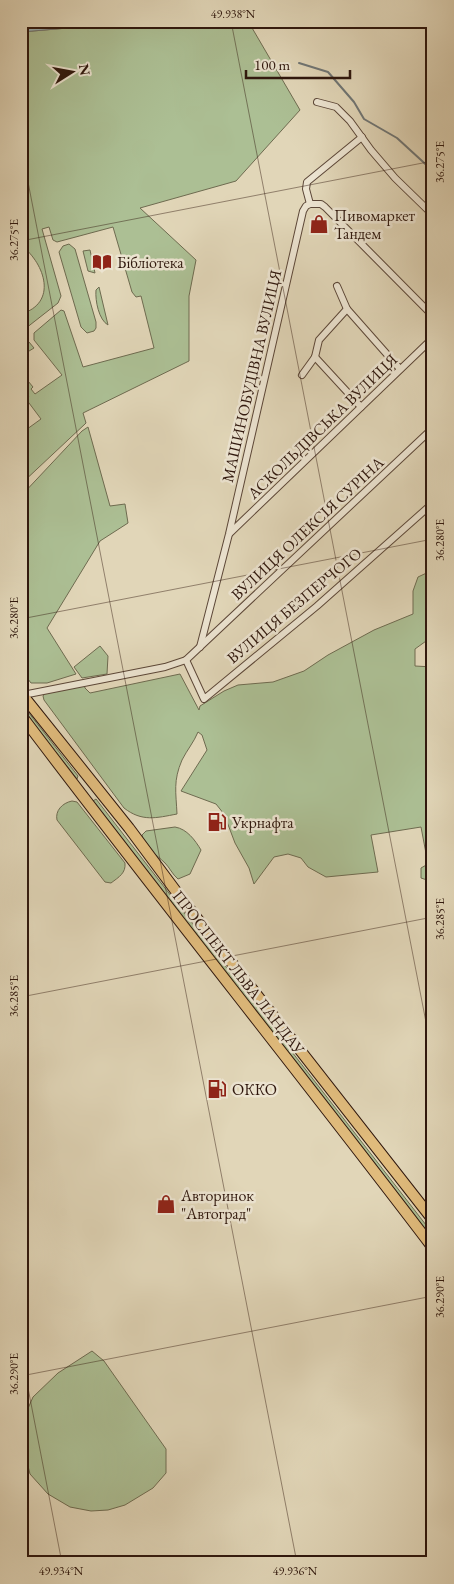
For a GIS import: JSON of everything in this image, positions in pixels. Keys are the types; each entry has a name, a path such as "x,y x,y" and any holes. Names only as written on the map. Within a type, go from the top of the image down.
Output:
{"main road":[{"name":"ПРОСПЕКТ ЛЬВА ЛАНДАУ","path":"22,694 433,1220"},
{"name":"ПРОСПЕКТ ЛЬВА ЛАНДАУ","path":"21,715 433,1248"},
{"path":"86,801 99,791"}],"street":[{"path":"317,102 336,107 350,121 395,178 433,215"},
{"name":"МАШИНОБУДІВНА ВУЛИЦЯ","path":"199,648 229,534 303,211 310,204 306,189 307,182 362,136"},
{"path":"310,204 321,204 325,207 433,316"},
{"path":"337,286 347,310 400,370"},
{"path":"302,375 315,357 319,340 347,310"},
{"name":"АСКОЛЬДІВСЬКА ВУЛИЦЯ","path":"229,534 433,338"},
{"path":"315,357 361,407"},
{"name":"ВУЛИЦЯ ОЛЕКСІЯ СУРІНА","path":"186,660 433,428"},
{"name":"ВУЛИЦЯ БЕЗПЕРЧОГО","path":"186,660 204,699 317,606 433,503"},
{"path":"22,694 165,667 186,660"}],"green space":[{"path":"93,21 248,21 300,110 236,181 140,208 196,260 189,296 189,361 83,413 86,423 21,484 21,440 25,439 21,436 21,431 23,432 41,419 26,399 29,397 23,390 21,391 21,387 28,381 33,387 31,389 35,394 62,375 34,340 34,333 61,310 64,311 83,367 154,348 141,296 136,297 132,292 113,227 57,242 53,240 49,227 42,229 61,296 58,303 21,332 21,314 33,309 40,301 44,292 44,283 37,263 22,246 21,241 21,32 91,26"},
{"path":"69,244 75,249 96,322 94,331 87,333 81,327 59,252 63,246"},
{"path":"90,250 95,273 88,271 83,251"},
{"path":"99,287 108,325 102,319 97,305 96,290"},
{"path":"29,342 34,348 21,356 21,344"},
{"path":"88,427 110,506 125,504 128,523 100,541 47,628 76,674 47,683 31,683 21,670 21,496 82,431"},
{"path":"433,570 433,636 415,649 415,666 433,667 433,718 430,723 433,725 433,882 421,878 421,868 428,864 421,827 371,835 378,872 326,877 308,867 301,858 288,854 274,857 254,884 249,868 235,843 224,814 216,804 181,791 207,750 202,735 198,732 179,767 176,787 177,814 156,818 143,817 124,808 44,700 43,696 46,691 84,684 90,693 180,674 199,710 200,706 224,691 238,685 273,682 304,671 328,655 374,630 413,614 413,591 418,577"},
{"path":"100,646 108,656 107,674 82,678 74,667"},
{"path":"21,703 78,776 77,779 21,708"},
{"path":"96,799 433,1234 433,1240 93,801"},
{"path":"72,801 77,802 125,863 123,872 111,883 105,882 57,820 60,808"},
{"path":"175,827 187,833 201,850 190,874 178,879 148,847 142,835 146,831"},
{"path":"92,1351 104,1361 166,1449 166,1473 153,1488 125,1505 108,1510 91,1511 70,1507 48,1494 30,1474 22,1442 26,1413 33,1397 58,1373"}],"water":[{"path":"21,21 93,21 91,26 21,32"}],"waterway":[{"path":"299,63 328,72 354,102 364,119 397,138 433,171"}],"place":[{"name":"Пивомаркет Тандем","path":"319,224"},
{"name":"Бібліотека","path":"102,262"},
{"name":"Укрнафта","path":"217,822"},
{"name":"ОККО","path":"217,1089"},
{"name":"Авторинок \"Автоград\"","path":"166,1204"}]}
